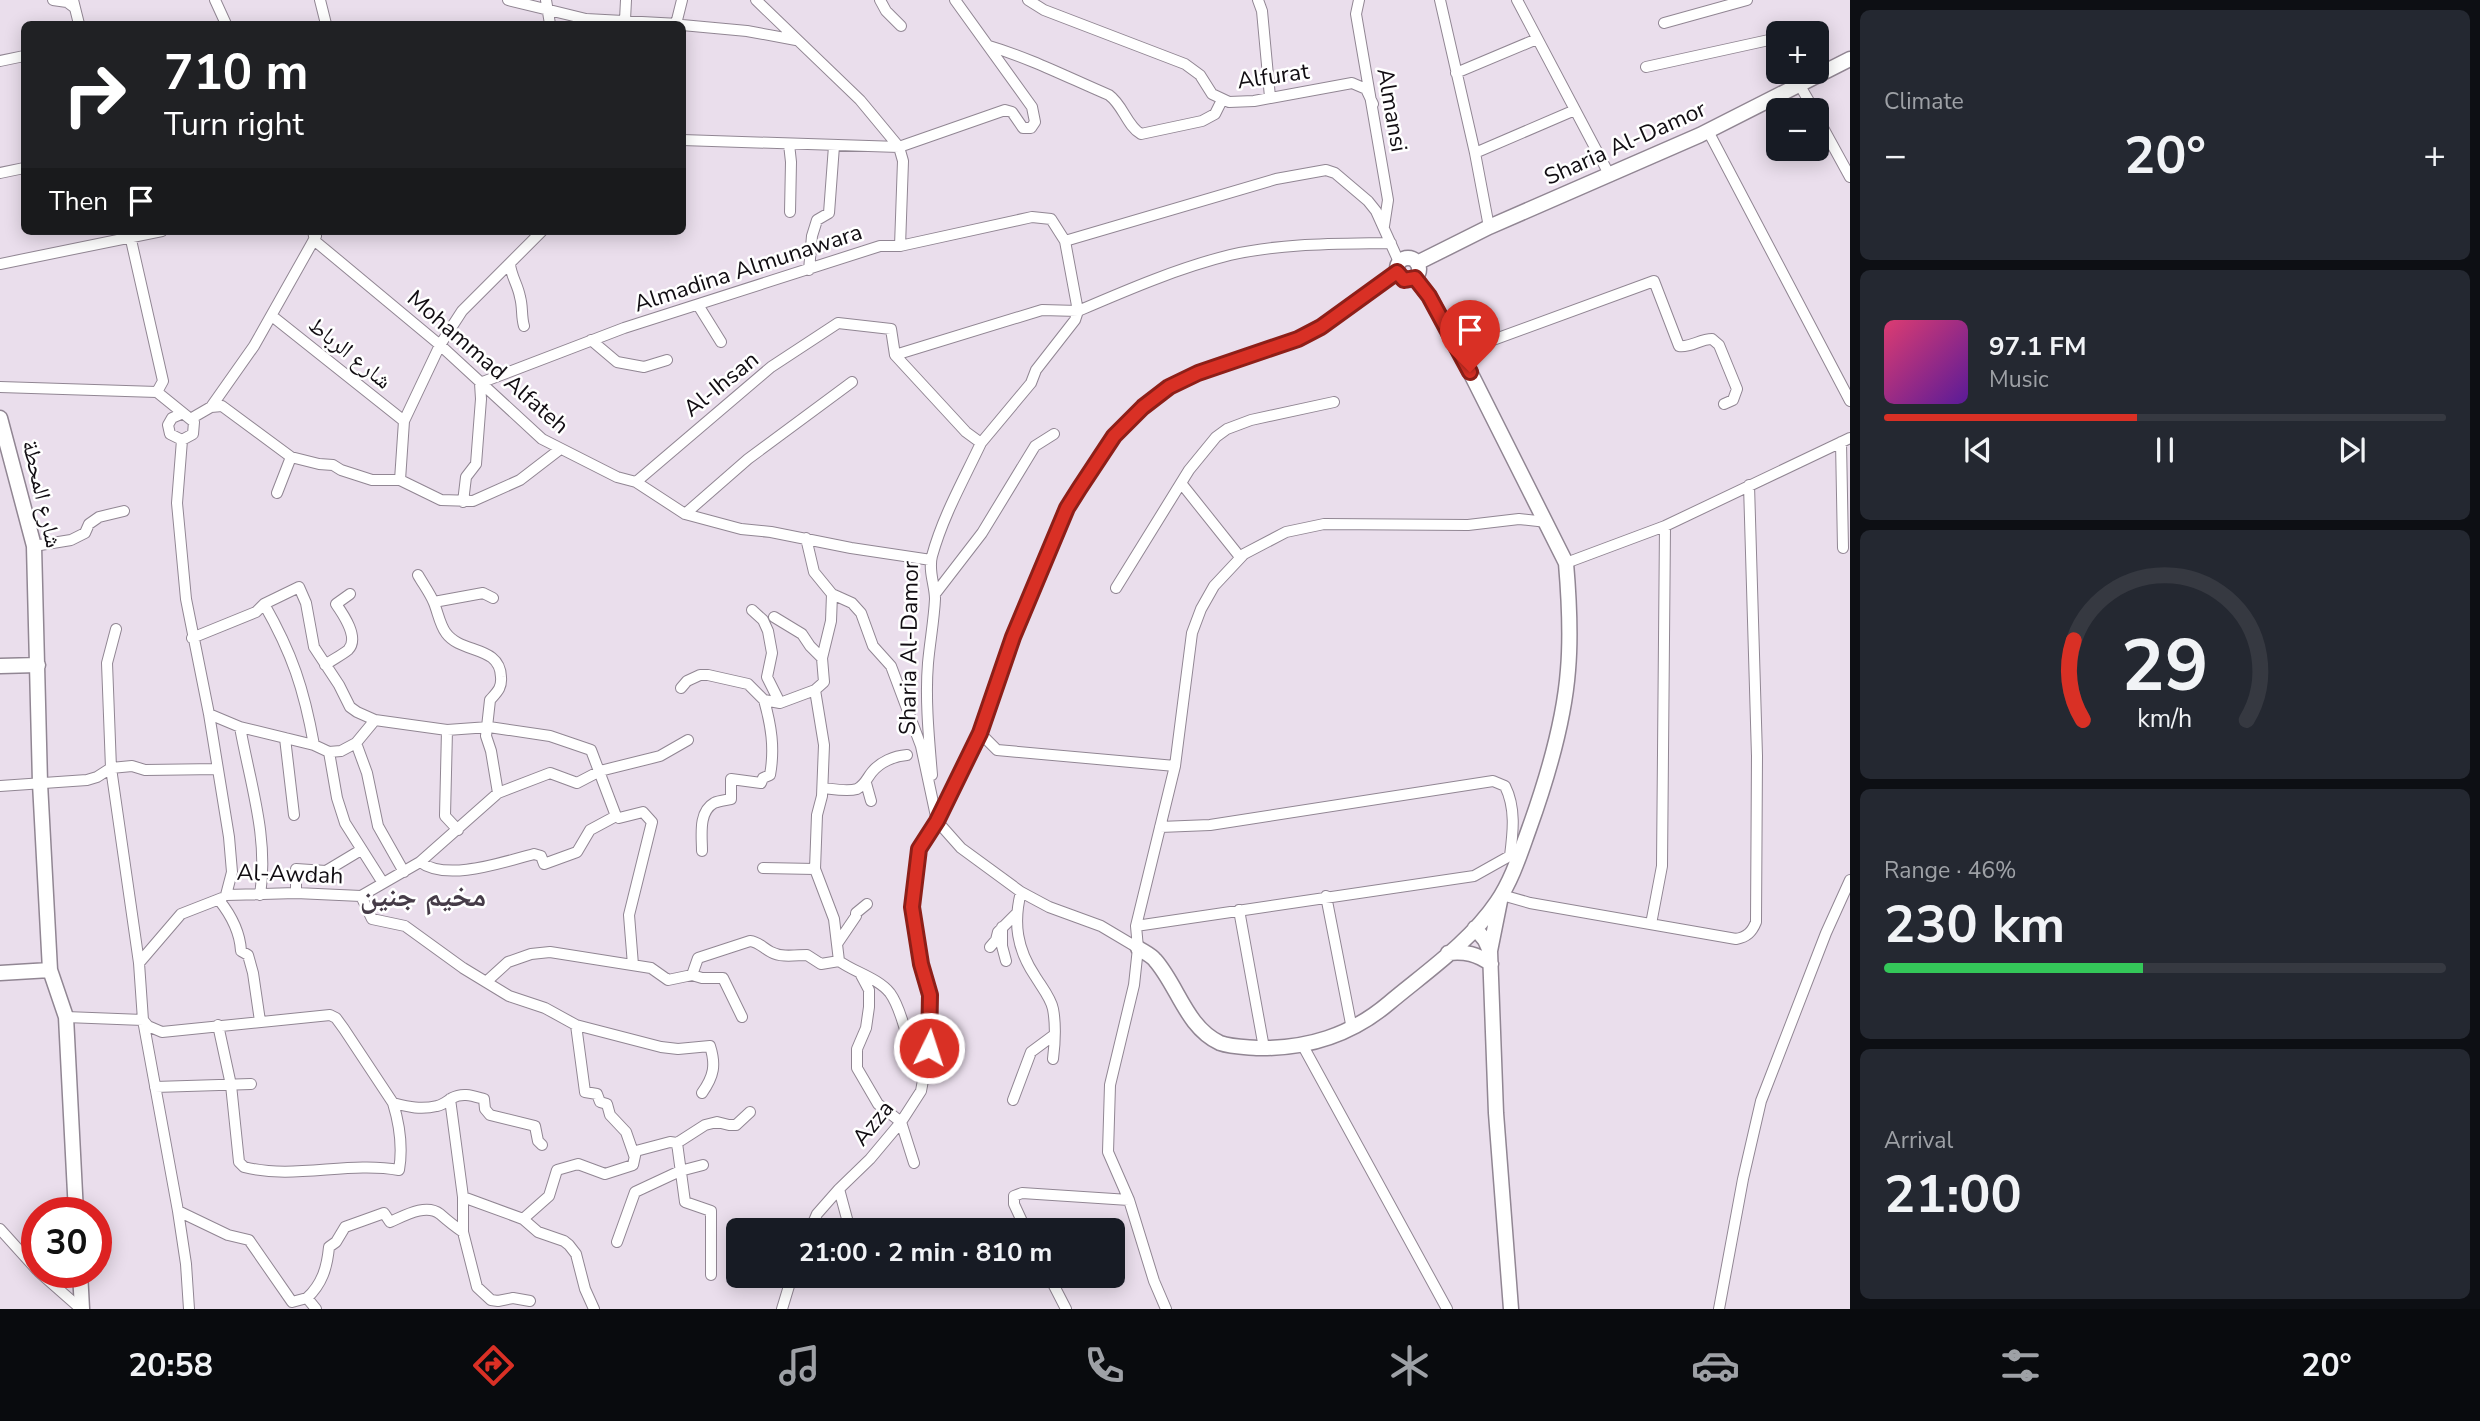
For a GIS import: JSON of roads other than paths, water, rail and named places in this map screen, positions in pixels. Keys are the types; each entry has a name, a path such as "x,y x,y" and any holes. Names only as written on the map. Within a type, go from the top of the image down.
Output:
{"street":[{"path":"53,0 74,4 78,21"},
{"path":"215,0 225,21"},
{"path":"320,0 325,21"},
{"path":"508,0 547,4 586,19 636,21"},
{"path":"625,20 626,0"},
{"path":"679,21 682,0"},
{"path":"756,0 860,100 899,147 903,161 900,246"},
{"path":"880,0 886,11 901,26"},
{"path":"686,140 899,147 1005,110 1012,112 1023,128 1028,129 1033,126 1035,118 1032,107 955,0"},
{"name":"Alfurat","path":"1028,0 1067,19 1185,64 1200,75 1212,94 1222,100 1247,102 1355,83 1366,89 1373,104"},
{"path":"1258,0 1262,13 1270,96"},
{"name":"Almansi","path":"1359,0 1356,14 1388,200 1384,227"},
{"path":"1440,0 1489,227"},
{"path":"1517,0 1610,176"},
{"path":"1664,23 1747,0"},
{"path":"686,26 747,31 796,40"},
{"path":"1457,73 1537,39"},
{"path":"1646,67 1766,41"},
{"path":"988,46 1020,55 1109,94 1118,102 1139,134 1202,121 1215,114 1222,100"},
{"path":"0,61 21,57"},
{"name":"Sharia Al-Damor","path":"1829,68 1850,59"},
{"name":"Sharia Al-Damor","path":"1416,270 1489,227 1708,131 1793,84"},
{"path":"1475,153 1575,110"},
{"path":"1708,131 1850,401"},
{"path":"1829,139 1850,177"},
{"path":"789,144 790,212"},
{"path":"809,270 812,236 817,220 829,212 834,146"},
{"path":"0,173 21,169"},
{"path":"1078,311 1065,241 1276,179 1320,170 1335,173 1376,211 1391,243 1398,267 1409,258 1460,352 1566,563 1568,668 1563,705 1543,791 1516,853 1502,895 1490,959"},
{"name":"Almadina Almunawara","path":"480,383 591,340 880,246 900,246 1039,217 1053,220 1065,241"},
{"path":"0,264 130,235 163,381 157,391"},
{"path":"192,418 211,407 254,346 314,235"},
{"name":"Mohammad Alfateh","path":"316,235 542,439 559,450 617,477 636,482 685,514 741,529 931,560"},
{"path":"400,480 404,421 440,345 462,311 538,235"},
{"path":"981,443 966,432 895,355 1042,310 1078,311 1204,262 1232,255 1283,247 1391,243"},
{"path":"510,264 521,301 524,326"},
{"name":"Azza","path":"815,1218 901,1122 921,1091 929,1048 930,995 921,964 912,907 919,849 937,821 980,733 1013,637 1067,508 1114,436 1143,407 1169,387 1198,373 1298,339 1321,327 1398,267"},
{"path":"1460,352 1654,281 1679,346 1706,339 1712,339 1719,345 1737,389 1733,400 1724,404"},
{"path":"698,305 721,342"},
{"name":"Sharia Al-Damor","path":"937,821 930,745 928,663 934,626 935,594 931,579 931,560 949,506 981,443 1031,383 1036,370 1075,320 1078,311"},
{"name":"شارع الرباط","path":"272,316 404,421"},
{"name":"Al-Ihsan","path":"636,482 771,367 838,323 891,329 895,355"},
{"path":"591,340 617,362 644,368 667,360"},
{"path":"685,514 748,458 852,382"},
{"path":"463,502 466,477 476,464 480,383"},
{"path":"0,387 157,391 181,414 192,418 195,426 193,434 182,440 170,434 170,421 157,391"},
{"path":"1116,588 1181,483 1216,437 1227,429 1251,421 1334,402"},
{"path":"211,407 222,406 291,457 319,464 333,464 341,470 372,480 400,480 441,500 474,501 520,480 559,450"},
{"path":"170,421 181,414"},
{"name":"شارع المحطة","path":"0,418 34,546 40,783 50,970 66,1017 75,1197"},
{"path":"935,594 982,533 1035,446 1054,434"},
{"name":"Al-Awdah","path":"182,440 177,503 186,599 209,713 232,872 231,882 222,898"},
{"path":"1566,563 1665,526 1846,440 1843,548"},
{"path":"277,494 291,457"},
{"path":"1181,483 1240,557"},
{"path":"1502,895 1530,903 1736,939 1752,931 1756,922 1757,757 1749,485"},
{"path":"34,546 71,540 85,533 89,524 99,517 124,511"},
{"path":"1166,1309 1154,1281 1129,1200 1108,1152 1110,1085 1134,985 1138,948 1136,926 1175,766 1192,633 1207,597 1240,557 1286,532 1324,524 1468,525 1519,519 1547,522"},
{"path":"1651,924 1661,866 1665,526"},
{"path":"806,538 814,572 832,594 852,603 861,613 873,646 891,666 921,746 937,821 961,848 1021,892 1049,907 1101,926 1154,959 1168,978 1178,1000 1207,1034 1221,1043 1264,1048 1303,1046 1352,1030 1375,1015 1472,932 1502,895"},
{"path":"418,575 434,602 445,632 457,645 490,655 496,660 501,673 499,691 490,700 486,736 498,793"},
{"path":"192,638 256,611 264,604 299,587 306,603 314,647 350,707 375,720 395,724 446,730 489,727 550,736 585,746 592,750 616,816"},
{"path":"434,602 483,593 494,598"},
{"path":"325,665 350,649 350,630 336,604 350,594"},
{"path":"764,700 780,703 815,690 824,682 822,658 831,621 832,594"},
{"path":"264,604 283,636 300,678 314,745"},
{"path":"752,610 763,620 768,631 772,653 767,677 780,703"},
{"path":"774,617 802,634 822,658"},
{"path":"116,629 107,663 111,768 139,963 143,1020 178,1211 189,1309"},
{"path":"0,666 37,665"},
{"path":"681,688 687,681 700,675 748,684 764,700 770,722 773,747 770,775 763,778 761,783 731,779 731,799 715,802 706,811 702,851"},
{"path":"815,690 824,745 823,788 817,815 815,869 834,919 839,961"},
{"path":"209,713 240,727 314,745 329,752 341,751 356,743 375,720"},
{"path":"240,727 264,846 260,895"},
{"path":"446,730 445,817 458,830"},
{"path":"980,733 997,750 1175,766"},
{"path":"285,738 294,815"},
{"path":"361,897 420,862 498,793 550,772 576,783 600,771 660,755 688,740"},
{"path":"356,743 367,773 379,826 404,872"},
{"path":"329,752 341,813 383,883"},
{"path":"823,788 856,789 866,783 871,772 880,764 907,755"},
{"path":"0,786 87,780 111,768 132,766 145,770 218,769"},
{"path":"1160,827 1210,825 1493,781 1505,786 1511,801 1516,853"},
{"path":"866,783 870,802"},
{"path":"420,862 427,867 452,871 534,854 541,856 544,864 577,852 590,830 616,816 619,818 643,812 652,822 629,915 633,965"},
{"path":"296,893 296,869 326,871 361,850"},
{"path":"1136,926 1474,876 1516,853"},
{"path":"763,868 815,869"},
{"path":"1719,1309 1743,1179 1761,1101 1826,933 1850,880"},
{"path":"1021,892 1016,914 1023,955 1053,1007 1053,1059"},
{"name":"Al-Awdah","path":"222,898 296,893 361,897 372,919 405,926 463,968 509,996 545,1008 576,1025 661,1047 678,1049 710,1045 715,1061 711,1079 702,1093"},
{"path":"1326,896 1352,1030"},
{"path":"139,963 181,914 222,898 240,940 240,951 248,955 260,1021"},
{"path":"837,944 856,912 867,904"},
{"path":"1239,910 1264,1048"},
{"path":"990,947 1002,926 1016,914"},
{"path":"1002,926 1002,946 1006,961"},
{"path":"1472,932 1485,940 1490,959 1496,1113 1510,1309"},
{"path":"692,975 698,958 750,941 758,942 773,953 792,957 807,955 821,964 839,961 879,983 889,992 897,1005 905,1029"},
{"path":"486,982 508,962 531,954 550,952 651,968 668,980 692,975 723,978 742,1017"},
{"path":"1448,953 1468,953 1490,959"},
{"path":"0,973 50,970"},
{"path":"861,974 869,990 869,1007 866,1028 857,1049 857,1068 878,1104 901,1122 914,1163"},
{"path":"66,1017 143,1020 148,1026 162,1032 218,1025 260,1021 313,1019 330,1015 336,1018 393,1103 401,1138 399,1170 360,1166 296,1171 253,1169 239,1163 232,1085 218,1025"},
{"path":"523,1219 549,1196 558,1170 578,1164 604,1174 633,1165 634,1155 626,1132 610,1115 607,1104 600,1102 597,1094 586,1092 576,1025"},
{"path":"1013,1100 1031,1052 1054,1035"},
{"path":"1303,1046 1447,1309"},
{"path":"155,1087 251,1084"},
{"path":"393,1103 418,1110 441,1106 450,1099 468,1094 484,1099 485,1109 490,1115 534,1126 538,1141 542,1145"},
{"path":"450,1099 463,1197 463,1232 477,1287 491,1300 513,1298 530,1301"},
{"path":"634,1155 636,1151 656,1145 677,1143 705,1125 717,1122 736,1125 750,1112"},
{"path":"677,1143 685,1202 711,1211 711,1275"},
{"path":"617,1242 635,1192 680,1171 703,1165"},
{"path":"839,1189 847,1218"},
{"path":"1020,1218 1014,1204 1014,1196 1022,1193 1129,1200"},
{"path":"463,1197 523,1219 538,1232 569,1245 576,1254 584,1289 594,1309"},
{"path":"178,1211 228,1235 249,1240 292,1302 307,1298 318,1287 329,1247 336,1242 345,1227 384,1213 390,1222 426,1210 438,1212 447,1223 463,1232"},
{"path":"0,1229 21,1252"},
{"path":"57,1288 81,1309"},
{"path":"80,1288 81,1309"},
{"path":"782,1309 788,1288"},
{"path":"1055,1288 1066,1309"},
{"path":"307,1298 316,1309"}],"district":[{"name":"مخيم جنين","path":"423,896"}]}
